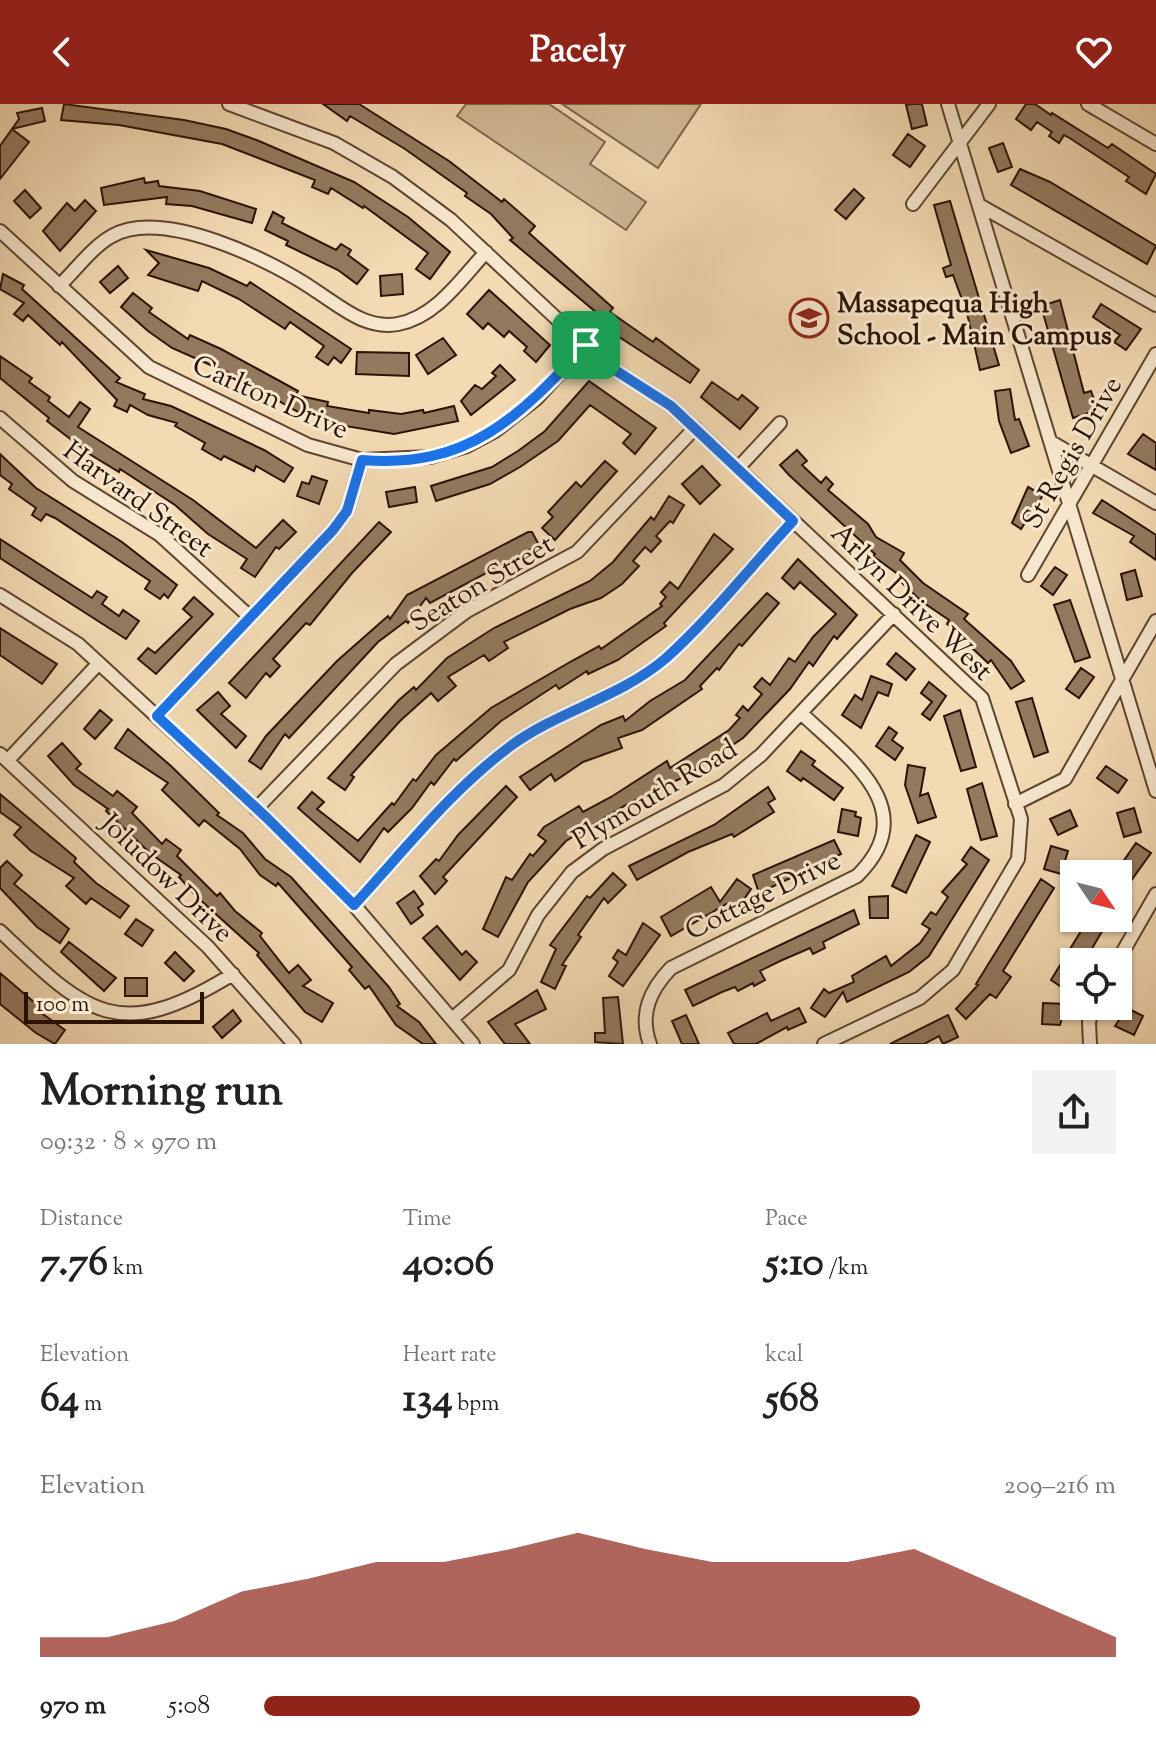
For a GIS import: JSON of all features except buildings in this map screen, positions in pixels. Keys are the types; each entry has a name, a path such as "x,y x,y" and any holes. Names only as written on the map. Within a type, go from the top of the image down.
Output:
{"street":[{"name":"Arlyn Drive West","path":"229,104 297,128 370,163 451,220 613,369 671,406 739,467 982,698 1022,835 1018,859 953,970 920,998 824,1044"},
{"path":"948,104 1156,791"},
{"path":"913,204 989,104"},
{"path":"1088,104 1156,144"},
{"path":"979,205 1156,305"},
{"path":"59,286 111,236 136,227 154,227 216,242 264,261 365,321 399,324 433,308 486,252"},
{"name":"Carlton Drive","path":"0,231 149,367 308,445 362,460 430,457 467,446 495,431 536,399 586,345"},
{"name":"St Regis Drive","path":"1028,575 1156,354"},
{"name":"Harvard Street","path":"0,418 73,481 160,535 250,617"},
{"path":"739,467 780,423"},
{"name":"Seaton Street","path":"256,809 396,664 467,611 577,552 695,428"},
{"path":"1051,442 1156,503"},
{"path":"157,716 340,520 347,511 362,460"},
{"path":"354,905 461,791 511,746 554,719 638,678 666,658 793,521"},
{"path":"0,595 51,625 99,663 256,809 354,905 473,1044"},
{"name":"Plymouth Road","path":"452,1019 509,970 538,915 572,872 603,849 724,785 761,755 802,714 894,614"},
{"path":"1015,804 1065,779 1156,621"},
{"path":"4,757 99,663"},
{"name":"Cottage Drive","path":"650,1044 646,1012 651,994 671,968 857,876 871,863 881,843 884,816 871,781 802,714"},
{"name":"Joludow Drive","path":"4,757 233,974 294,1044"},
{"path":"1125,948 1156,894"},
{"path":"0,931 75,1003 107,1021 134,1025 166,1020 198,1003 233,974"},
{"path":"1090,1020 1090,1044"}],"shaded area":[{"path":"466,104 549,104 605,142 590,164 646,202 626,230 457,116"},
{"path":"562,104 701,104 658,168"}],"place":[{"name":"Massapequa High School - Main Campus","path":"809,318"}],"route":[{"path":"586,345 604,363 671,406 793,521 666,658 638,678 542,725 511,746 461,791 354,905 266,817 157,716 333,530 347,511 362,460 403,461 467,446 513,419 586,345"}]}
